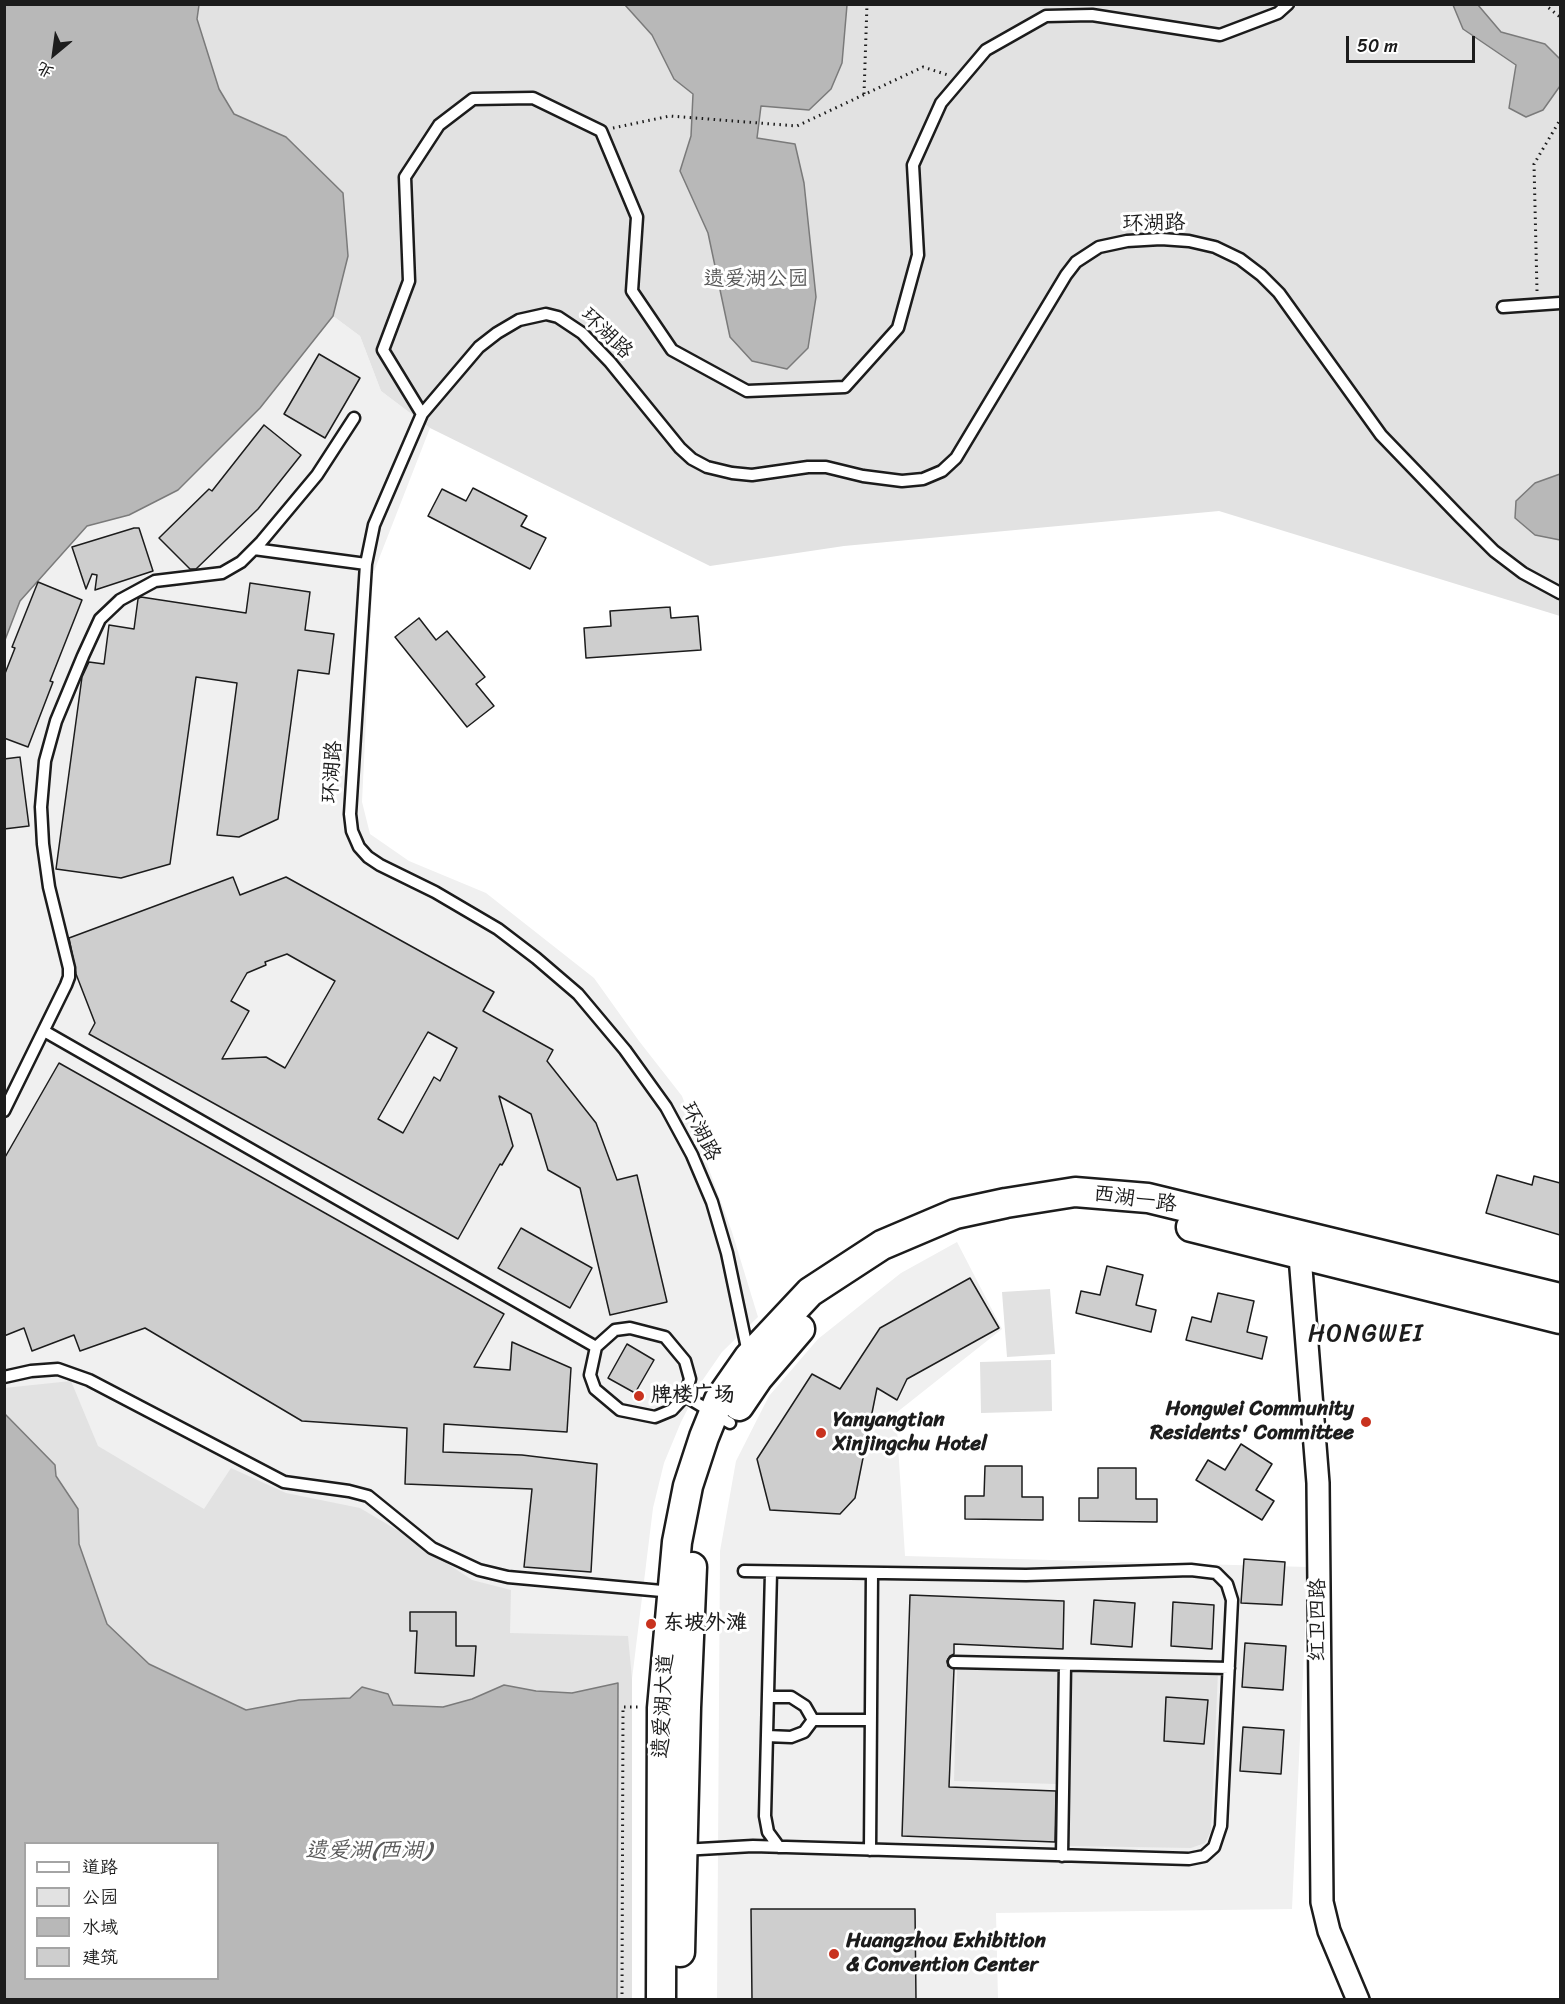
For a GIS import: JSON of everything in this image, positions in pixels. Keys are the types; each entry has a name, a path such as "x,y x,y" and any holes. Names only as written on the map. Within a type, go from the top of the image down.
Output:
{"main road":[{"name":"西湖一路","path":"753,1368 817,1309 887,1263 958,1233 1073,1210 1147,1216 1560,1298"},
{"name":"西湖一路","path":"1300,1245 1560,1319"},
{"name":"遗爱湖大道","path":"661,2000 662,1708 681,1593 692,1553 721,1418 753,1368"},
{"name":"遗爱湖大道","path":"680,2000 681,1593"}],"street":[{"name":"红卫四路","path":"1300,1245 1318,1484 1322,1902 1329,1931 1358,2000"}],"lane":[{"path":"422,414 383,350 409,281 405,177 439,125 473,99 533,98 601,130 637,217 632,291 672,350 747,391 845,387 898,328 918,255 913,165 941,103 986,50 1060,10 1220,35 1278,13 1288,4"},
{"name":"环湖路","path":"753,1368 727,1253 708,1193 692,1155 666,1107 625,1050 578,994 498,928 435,892 380,865 359,847 352,831 350,814 366,564 374,525 422,414 479,347 519,320 546,314 558,317 582,333 610,362 680,448 692,459 707,467 752,475 808,467 826,467 902,481 923,479 942,471 956,458 1076,262 1099,247 1127,241 1161,239 1189,241 1215,247 1240,259 1261,275 1279,293 1381,435 1494,551 1523,573 1560,593"},
{"path":"1503,308 1560,303"},
{"path":"4,1111 69,977 69,968 49,887 41,807 45,761 56,721 82,656 100,620 120,600 155,581 222,573 241,562 317,475 354,418"},
{"path":"254,549 366,564"},
{"path":"44,1031 596,1347"},
{"path":"630,1328 665,1337 685,1361 690,1379 685,1396 672,1410 655,1417 620,1410 595,1389 590,1376 596,1347 615,1330 630,1328"},
{"path":"4,1377 31,1371 58,1369 89,1380 284,1482 349,1491 368,1496 432,1548 479,1570 508,1577 681,1593"},
{"path":"685,1396 721,1418"},
{"path":"682,1850 753,1846 1189,1859 1204,1856 1214,1847 1221,1826 1232,1600 1227,1584 1216,1573 1191,1570 1026,1575 744,1571"},
{"path":"771,1572 765,1816 768,1832 779,1847"},
{"path":"870,1850 872,1573"},
{"path":"954,1662 1229,1668"},
{"path":"1062,1857 1065,1665"},
{"path":"768,1697 791,1698 805,1706 813,1720"},
{"path":"813,1720 871,1720"},
{"path":"767,1736 791,1737 804,1732 813,1720"}],"path":[{"path":"864,94 867,4"},
{"path":"1544,4 1560,17"},
{"path":"601,130 670,116 797,126 922,67 961,80"},
{"path":"1538,305 1534,164 1560,120"},
{"path":"622,2000 623,1707 662,1708"}],"shaded area":[{"name":"东坡外滩","path":"333,316 360,336 381,391 430,428 373,574 362,802 370,834 409,861 486,893 594,978 682,1096 732,1232 758,1317 722,1352 702,1381 681,1422 664,1463 653,1508 632,1679 572,1693 5,1413 4,640 20,601 87,526 129,515 178,490 260,407"},
{"path":"957,1242 1002,1329 896,1413 905,1556 1308,1567 1292,1909 996,1913 998,1999 717,2000 720,1551 736,1461 769,1396 818,1339 901,1273"}],"green space":[{"name":"遗爱湖公园","path":"4,5 1560,5 1560,616 1219,511 844,546 710,566 430,428 381,391 360,336 333,316 260,408 178,490 129,515 87,526 20,601 5,640"},
{"path":"1050,1289 1055,1354 1007,1357 1002,1292"},
{"path":"1051,1360 1052,1411 981,1413 980,1362"},
{"name":"遗爱湖(西湖)","path":"71,1381 98,1446 204,1509 231,1468 286,1493 360,1508 472,1580 511,1590 510,1633 628,1636 632,1679 632,1999 5,1999 4,1388"},
{"path":"957,1669 1059,1672 1056,1784 954,1781"},
{"path":"1072,1670 1218,1672 1211,1831 1205,1843 1191,1848 1069,1846"}],"water":[{"path":"5,4 199,5 197,19 219,89 234,114 286,137 343,193 348,256 333,316 260,408 178,490 129,515 87,526 20,601 5,640"},
{"path":"625,5 847,5 842,63 831,89 809,110 761,106 757,138 795,144 804,183 816,297 808,348 787,369 752,361 730,337 708,233 680,171 691,136 693,94 674,79 652,35"},
{"path":"1453,5 1478,5 1501,32 1545,44 1560,59 1560,86 1543,110 1526,117 1509,108 1516,65 1463,29"},
{"path":"1560,474 1560,540 1535,535 1515,518 1516,501 1535,483"},
{"name":"遗爱湖(西湖)","path":"4,1413 55,1465 56,1476 78,1509 79,1544 107,1624 149,1664 246,1710 299,1700 350,1698 362,1687 388,1694 393,1705 443,1707 472,1699 504,1685 536,1691 572,1693 618,1683 617,1999 5,1999"}],"building":[{"path":"319,354 360,378 325,438 284,414"},
{"path":"264,425 301,455 258,509 196,569 190,569 159,538 209,489 212,491"},
{"path":"473,488 527,516 521,526 546,538 530,569 428,516 442,489 466,501"},
{"path":"139,528 153,571 95,590 97,575 92,574 86,589 72,547"},
{"path":"38,582 82,600 50,681 53,682 28,747 4,738 4,676 15,648 12,647"},
{"path":"250,583 310,592 305,630 334,634 329,674 298,670 278,819 239,837 217,835 237,683 196,677 170,864 121,878 56,869 82,677 89,662 104,664 109,625 134,629 138,599 141,597 246,613"},
{"path":"670,607 671,618 698,616 701,650 586,658 584,628 611,626 610,611"},
{"path":"419,618 436,640 447,631 485,677 476,684 494,706 467,727 395,637"},
{"path":"20,757 29,826 4,829 4,759"},
{"path":"233,877 240,895 286,877 494,992 483,1011 553,1050 547,1061 596,1123 617,1180 637,1175 667,1302 610,1315 580,1188 548,1170 531,1114 499,1096 513,1146 502,1165 500,1164 458,1239 89,1034 95,1023 76,974 69,938","holes":["287,954 335,981 285,1068 266,1057 222,1059 249,1011 231,1001 247,973 266,965 265,962","428,1032 457,1048 440,1081 434,1077 403,1133 378,1119"]},
{"path":"59,1063 504,1314 474,1367 510,1370 512,1342 571,1368 567,1432 444,1424 443,1452 522,1455 597,1464 591,1572 524,1567 532,1489 405,1484 407,1428 302,1421 145,1328 80,1351 74,1335 32,1351 24,1328 4,1336 4,1159"},
{"path":"1497,1175 1532,1185 1534,1176 1560,1183 1560,1235 1486,1213"},
{"path":"521,1228 592,1268 570,1308 498,1268"},
{"path":"1107,1266 1143,1275 1136,1305 1156,1310 1151,1332 1076,1313 1081,1291 1100,1295"},
{"path":"970,1278 999,1328 907,1379 897,1400 877,1388 855,1498 840,1514 770,1510 757,1459 812,1374 840,1389 880,1328"},
{"path":"1218,1293 1254,1301 1247,1332 1267,1337 1262,1359 1186,1340 1192,1317 1211,1322"},
{"path":"627,1344 654,1360 635,1393 608,1378"},
{"path":"1241,1444 1272,1464 1256,1490 1274,1501 1262,1520 1196,1480 1208,1460 1225,1470"},
{"path":"985,1466 1022,1466 1022,1497 1043,1497 1043,1520 965,1519 965,1496 984,1496"},
{"path":"1098,1468 1136,1468 1136,1499 1157,1499 1157,1522 1079,1521 1079,1498 1098,1498"},
{"path":"1244,1559 1285,1562 1282,1605 1241,1603"},
{"path":"910,1595 1064,1601 1063,1649 954,1644 954,1654 947,1661 948,1666 954,1669 949,1787 1056,1791 1055,1842 902,1836"},
{"path":"1094,1600 1135,1603 1132,1647 1091,1644"},
{"path":"1173,1602 1214,1605 1212,1649 1171,1646"},
{"path":"410,1612 456,1612 456,1646 476,1646 474,1676 415,1673 417,1631 410,1631"},
{"path":"1245,1643 1286,1646 1283,1690 1242,1687"},
{"path":"1166,1697 1208,1700 1204,1744 1164,1741"},
{"path":"1243,1727 1284,1730 1281,1774 1240,1771"},
{"name":"Huangzhou Exhibition & Convention Center","path":"751,1909 915,1909 916,2000 752,2000"}],"place":[{"name":"牌楼广场","path":"639,1396"},
{"name":"Hongwei Community Residents' Committee","path":"1366,1422"},
{"name":"Yanyangtian Xinjingchu Hotel","path":"821,1433"},
{"name":"东坡外滩","path":"651,1624"},
{"name":"Huangzhou Exhibition & Convention Center","path":"834,1954"}],"district":[{"name":"HONGWEI","path":"1366,1335"}]}
